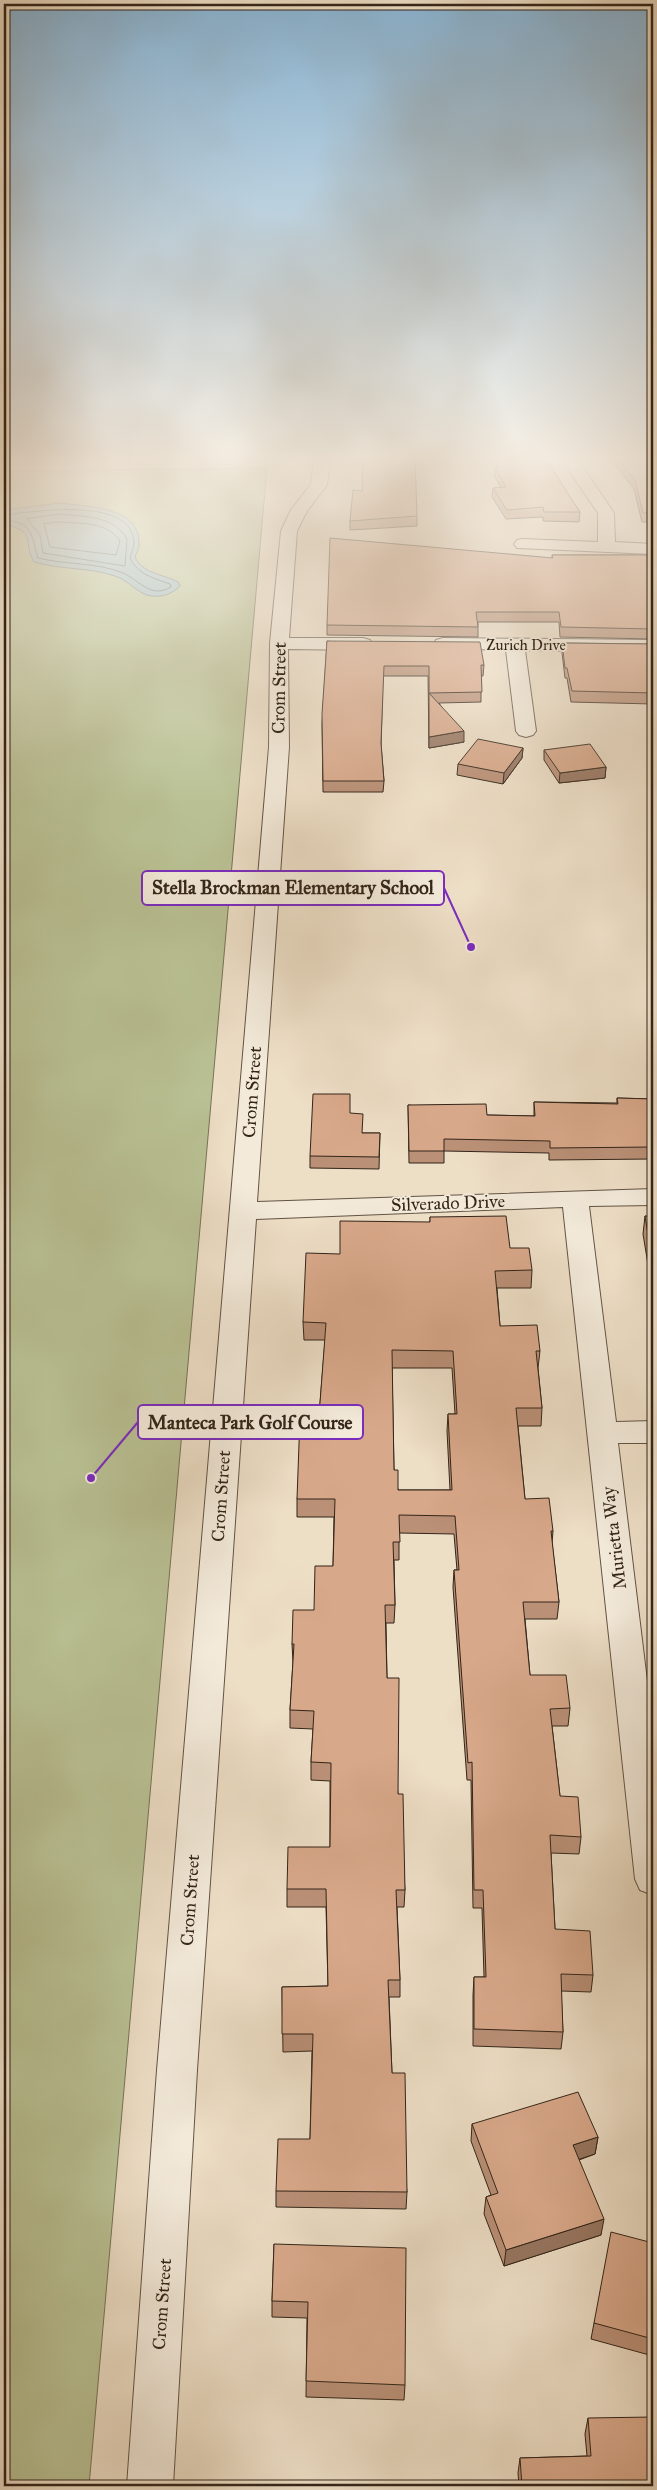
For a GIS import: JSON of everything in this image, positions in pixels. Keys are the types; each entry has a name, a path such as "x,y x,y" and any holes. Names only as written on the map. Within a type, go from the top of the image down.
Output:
{"street":[{"name":"Crom Street","path":"150,2486 177,2070 279,747 279,643 285,572"},
{"path":"279,643 378,644"},
{"name":"Zurich Drive","path":"426,644 653,646"},
{"path":"515,645 526,731"},
{"name":"Silverado Drive","path":"243,1211 575,1198 653,1198"},
{"name":"Murietta Way","path":"575,1198 602,1433 645,1723 653,1879"},
{"path":"602,1433 653,1432"}],"green space":[{"path":"4,572 258,572 89,2486 4,2486"}],"water":[{"path":"100,572 154,572 178,582 180,586 167,594 152,596 142,593 120,578"}],"building":[{"path":"329,572 653,572 653,629 561,627 559,612 476,612 478,627 327,625"},
{"path":"327,641 480,642 484,665 481,665 482,692 429,693 429,666 384,666 381,743 384,781 323,781 322,714"},
{"path":"562,643 653,644 653,693 572,691 567,668 565,668"},
{"path":"429,693 464,731 429,737"},
{"path":"478,739 523,748 504,773 458,764"},
{"path":"590,744 606,767 560,773 544,750"},
{"path":"313,1094 350,1094 350,1113 363,1114 362,1133 380,1133 379,1157 310,1156"},
{"path":"617,1098 653,1099 653,1147 550,1148 550,1141 444,1139 444,1151 409,1151 408,1105 486,1104 487,1115 535,1116 534,1102 618,1104"},
{"path":"506,1216 510,1248 529,1248 532,1270 495,1271 500,1326 537,1325 540,1351 536,1351 542,1408 516,1408 525,1499 549,1498 559,1602 523,1602 530,1675 566,1675 570,1708 550,1709 560,1796 578,1797 581,1837 550,1835 555,1929 590,1931 593,1975 561,1974 563,2032 474,2029 474,1977 486,1977 483,1890 474,1890 472,1762 468,1763 454,1570 459,1570 455,1516 399,1515 400,1542 393,1542 395,1605 385,1605 387,1678 399,1678 398,1794 403,1794 405,1890 396,1890 400,1980 388,1980 392,2073 405,2073 407,2192 276,2191 278,2139 310,2139 313,2034 282,2034 282,1987 328,1986 326,1889 287,1889 288,1847 330,1847 331,1763 311,1762 314,1711 290,1710 294,1644 292,1644 293,1610 314,1610 315,1566 333,1566 335,1499 297,1499 300,1416 319,1416 326,1323 303,1322 306,1253 340,1254 340,1221 430,1222 430,1217","holes":["392,1350 453,1351 457,1414 448,1414 452,1490 398,1490 398,1470 394,1470"]},
{"path":"645,1216 653,1217 653,1265"},
{"path":"578,2092 598,2137 573,2145 604,2219 506,2250 486,2197 498,2193 472,2124"},
{"path":"611,2232 653,2243 653,2339 594,2323"},
{"path":"274,2244 406,2248 405,2385 306,2381 308,2302 272,2301"},
{"path":"653,2417 653,2486 522,2486 520,2458 591,2456 588,2418"}],"place":[{"name":"Stella Brockman Elementary School","path":"471,947"},
{"name":"Manteca Park Golf Course","path":"91,1478"}]}
